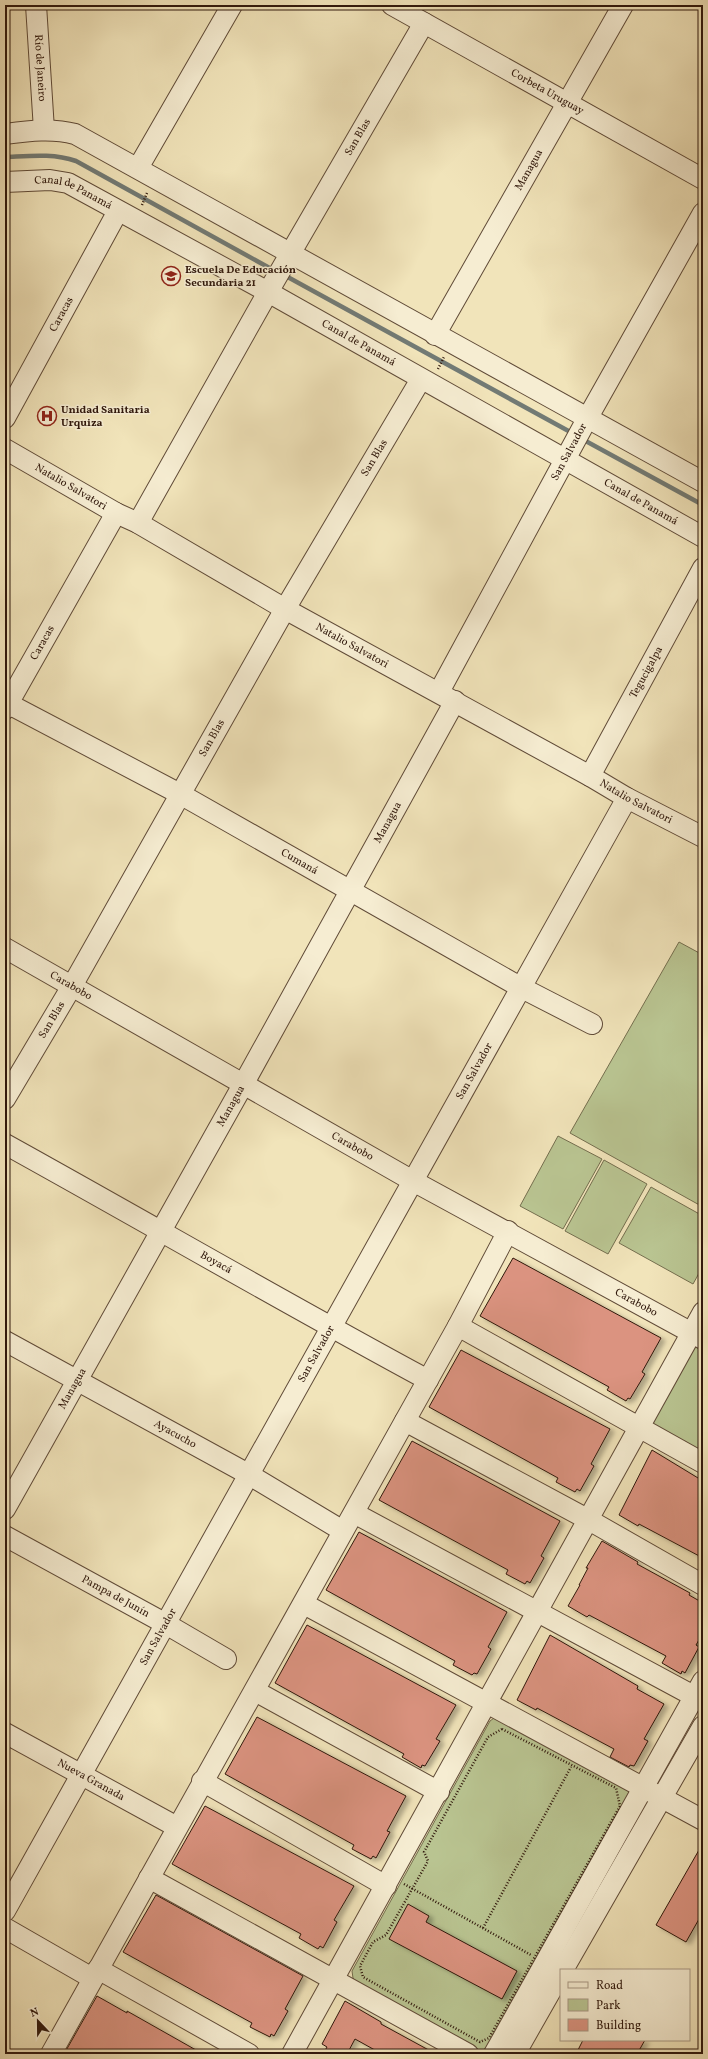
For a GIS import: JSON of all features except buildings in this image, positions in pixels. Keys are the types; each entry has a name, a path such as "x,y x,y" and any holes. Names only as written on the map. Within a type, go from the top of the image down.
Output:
{"street":[{"name":"Río de Janeiro","path":"36,5 44,130"},
{"path":"146,173 232,5"},
{"name":"Corbeta Uruguay","path":"392,5 703,179"},
{"name":"Managua","path":"443,339 568,103 623,5"},
{"name":"San Blas","path":"138,523 271,287 424,23"},
{"path":"5,134 44,130 63,131 75,134 146,173 288,258 443,339 703,482"},
{"name":"Canal de Panamá","path":"5,182 58,180 68,183 126,216 271,287 426,381 703,537"},
{"name":"San Salvador","path":"447,697 587,419 703,213"},
{"name":"Caracas","path":"5,418 126,216"},
{"name":"San Blas","path":"5,1099 72,986 285,609 426,381"},
{"name":"Natalio Salvatori","path":"5,450 116,513 138,523 285,609 590,776 627,798 703,837"},
{"name":"Caracas","path":"6,705 116,513"},
{"name":"Tegucigalpa","path":"590,776 703,568"},
{"name":"Managua","path":"5,1509 350,892 447,697"},
{"name":"Cumaná","path":"6,705 180,794 350,892 520,987 592,1024"},
{"name":"San Salvador","path":"5,1911 80,1774 166,1624 248,1474 332,1328 520,987 627,798"},
{"name":"Carabobo","path":"5,948 414,1180 508,1231 567,1266 697,1336"},
{"name":"Boyacá","path":"5,1144 161,1230 332,1328 428,1380"},
{"path":"51,2054 202,1781 255,1691 343,1531 354,1514 458,1326 508,1231"},
{"path":"292,2054 439,1792 487,1702 538,1613 639,1428 697,1336 703,1312"},
{"path":"458,1326 703,1463"},
{"name":"Ayacucho","path":"5,1341 248,1474 343,1531"},
{"path":"405,1421 589,1520 703,1585"},
{"path":"354,1514 538,1613 700,1693 645,1787 551,1966 515,2054"},
{"name":"Pampa de Junín","path":"5,1536 166,1624 226,1659"},
{"path":"304,1604 645,1787 703,1820"},
{"path":"255,1691 439,1792"},
{"path":"494,2054 663,1798 703,1726"},
{"name":"Nueva Granada","path":"5,1733 177,1827"},
{"path":"202,1781 389,1882"},
{"path":"149,1878 468,2054"},
{"path":"5,1928 249,2054"}],"path":[{"path":"126,216 146,173"},
{"path":"426,381 443,339"},
{"path":"502,1729 572,1765 616,1788 620,1806 551,1966 489,2038 480,2042 363,1977 360,1966 374,1942 386,1935 411,1888 428,1861 424,1852 488,1737 502,1729"},
{"path":"483,1928 572,1765"},
{"path":"389,1882 411,1888 551,1966"}],"green space":[{"path":"679,942 703,955 703,1207 570,1133"},
{"path":"558,1136 602,1159 563,1229 520,1206"},
{"path":"604,1160 647,1184 608,1254 565,1231"},
{"path":"651,1187 703,1216 703,1266 693,1284 619,1243"},
{"path":"692,1333 703,1339 703,1463 639,1428"},
{"path":"494,1718 634,1790 487,2052 481,2051 356,1981 353,1978 352,1971 490,1721"}],"waterway":[{"path":"5,157 50,156 67,158 76,161 275,271"},
{"path":"284,275 574,434"},
{"path":"582,439 703,505"}],"place":[{"name":"Escuela De Educación Secundaria 21","path":"171,276"},
{"name":"Unidad Sanitaria Urquiza","path":"47,416"}]}
